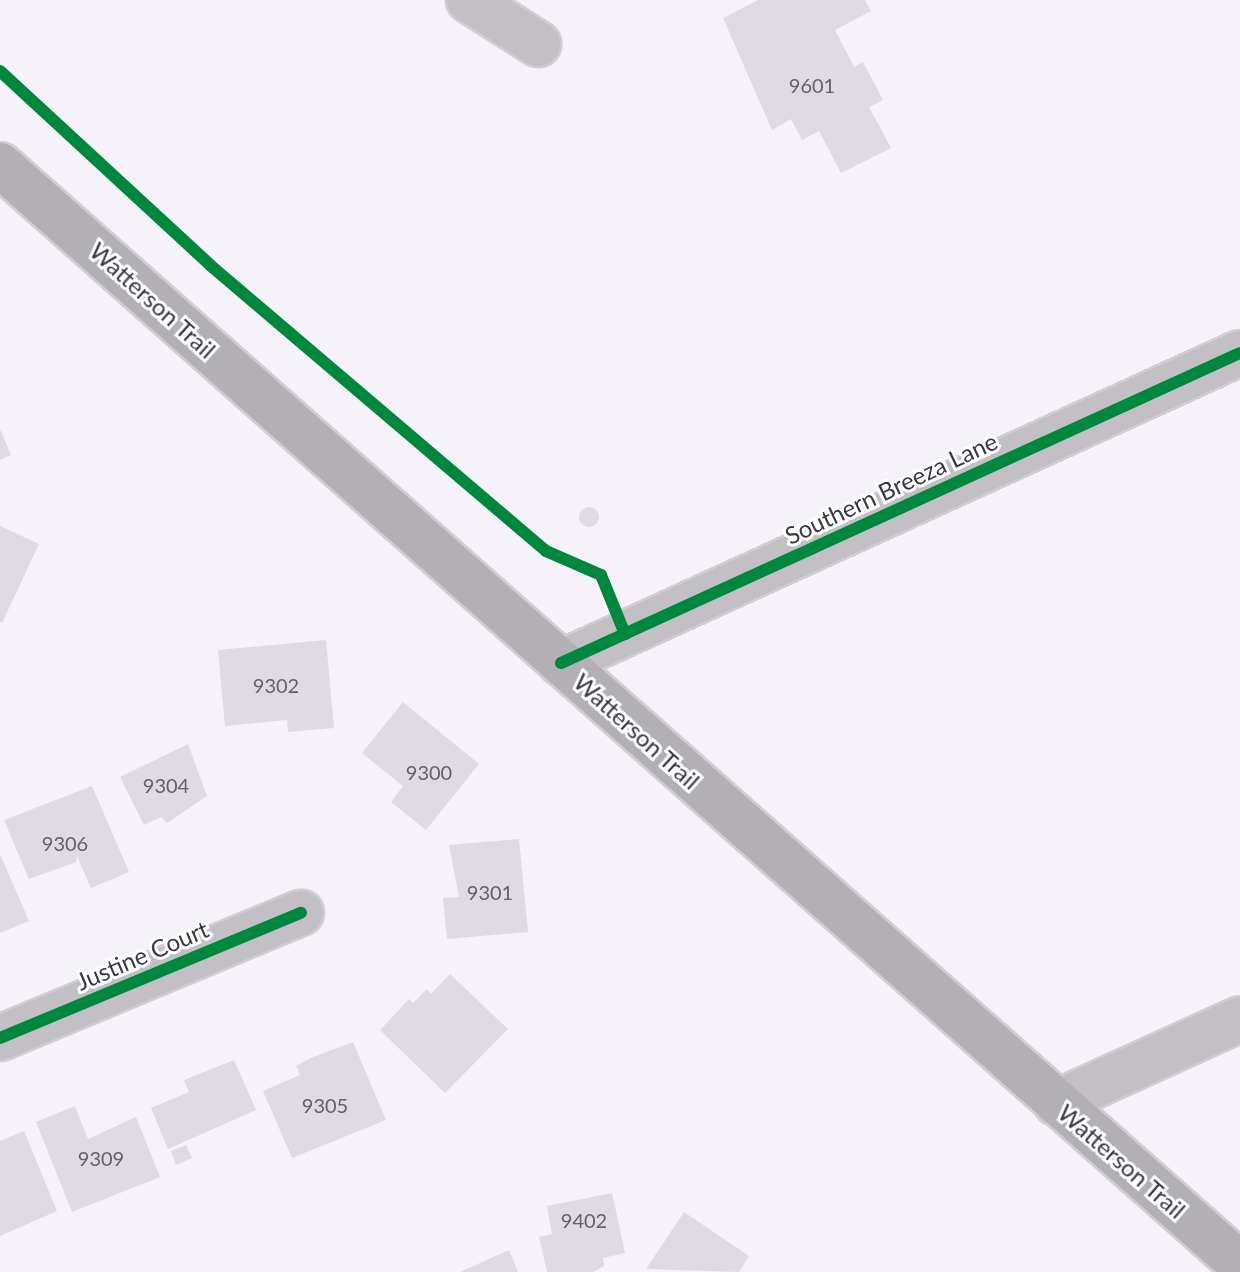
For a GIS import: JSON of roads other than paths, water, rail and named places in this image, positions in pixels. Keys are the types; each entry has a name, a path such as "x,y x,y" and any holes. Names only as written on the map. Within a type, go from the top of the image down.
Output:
{"main road":[{"name":"Watterson Trail","path":"0,165 1240,1264"}],"street":[{"path":"469,0 538,44"},
{"name":"Southern Breeza Lane","path":"561,663 1240,353"},
{"name":"Justine Court","path":"0,1038 301,913"},
{"path":"1056,1103 1240,1019"}]}
